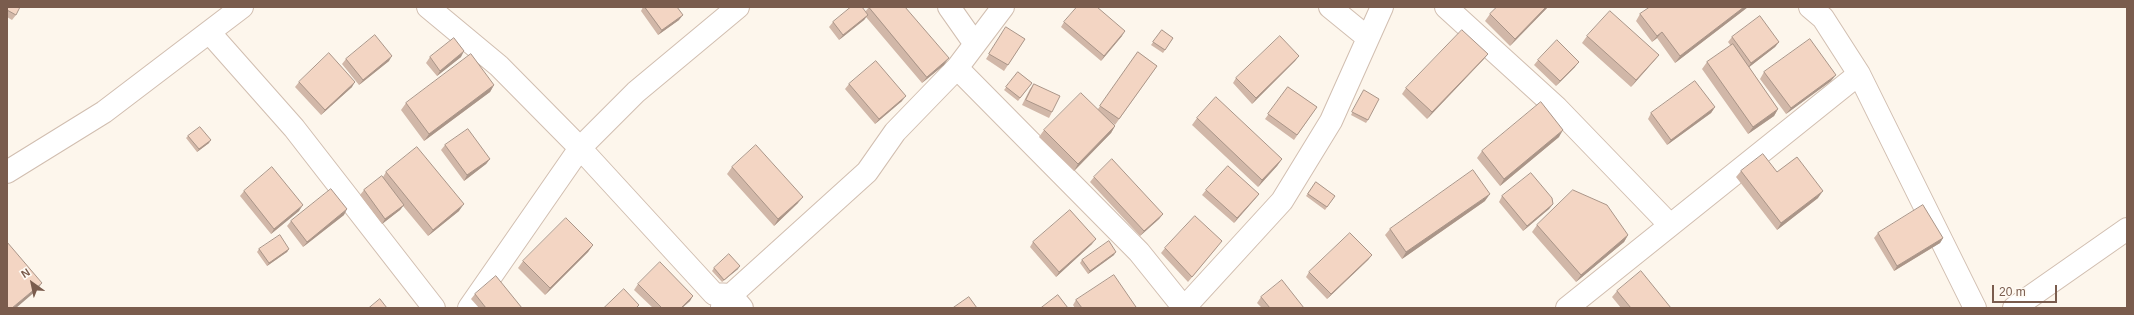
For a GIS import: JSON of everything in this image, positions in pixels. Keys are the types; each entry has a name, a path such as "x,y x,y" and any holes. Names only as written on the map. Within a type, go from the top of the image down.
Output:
{"street":[{"path":"7,172 104,112 242,7"},
{"path":"428,7 499,66 580,148 714,294 731,304 867,172 895,132 957,68 1002,7"},
{"path":"469,308 580,148 636,92 738,7"},
{"path":"949,7 975,44"},
{"path":"1330,7 1368,38"},
{"path":"957,68 1139,252 1184,308 1282,201 1331,121 1382,7"},
{"path":"1446,7 1557,108 1670,225"},
{"path":"1822,11 1858,74 1975,308"},
{"path":"210,32 294,128 434,308"},
{"path":"1568,308 1858,74"},
{"path":"2014,308 2127,229"}],"building":[{"path":"7,7 20,7 16,15 7,10"},
{"path":"645,7 677,7 683,15 662,30"},
{"path":"851,7 862,7 868,15 843,35 833,22"},
{"path":"869,7 905,7 949,58 927,77"},
{"path":"1077,7 1097,7 1125,31 1104,56 1064,22"},
{"path":"1497,7 1546,7 1515,39 1490,14"},
{"path":"1650,7 1744,7 1680,56 1662,32 1657,36 1640,14"},
{"path":"1610,11 1659,55 1636,80 1587,36"},
{"path":"1760,16 1779,42 1751,63 1732,37"},
{"path":"1006,27 1025,39 1008,65 989,54"},
{"path":"1162,30 1173,38 1165,50 1153,42"},
{"path":"1462,30 1488,54 1432,112 1406,88"},
{"path":"375,35 392,56 363,80 346,59"},
{"path":"1280,36 1299,56 1256,98 1236,78"},
{"path":"454,38 464,51 440,71 430,57"},
{"path":"1810,39 1836,75 1791,108 1764,72"},
{"path":"1557,40 1579,62 1560,81 1538,60"},
{"path":"1733,44 1778,109 1753,127 1707,62"},
{"path":"1138,52 1157,66 1119,119 1100,106"},
{"path":"329,53 355,82 325,110 299,82"},
{"path":"471,54 494,85 429,134 406,103"},
{"path":"876,61 906,96 879,119 849,84"},
{"path":"1018,72 1032,83 1020,98 1006,87"},
{"path":"1695,81 1715,107 1671,140 1651,113"},
{"path":"1034,84 1060,96 1052,112 1026,100"},
{"path":"1288,87 1317,107 1297,135 1268,114"},
{"path":"1364,90 1379,99 1368,120 1352,112"},
{"path":"1081,93 1115,126 1078,164 1044,130"},
{"path":"1216,97 1282,159 1262,180 1197,118"},
{"path":"1541,102 1563,130 1504,179 1482,151"},
{"path":"200,127 211,140 199,149 188,136"},
{"path":"468,129 490,159 467,175 445,145"},
{"path":"756,145 803,197 778,219 732,167"},
{"path":"417,147 464,204 433,230 386,172"},
{"path":"1763,154 1777,172 1797,157 1823,191 1781,223 1741,171"},
{"path":"1112,159 1163,214 1144,231 1094,177"},
{"path":"1228,166 1259,194 1237,218 1206,190"},
{"path":"272,167 303,205 274,229 244,191"},
{"path":"1473,170 1490,194 1406,252 1390,229"},
{"path":"1531,173 1552,198 1553,204 1527,226 1502,196"},
{"path":"382,176 404,205 385,219 364,190"},
{"path":"1316,182 1335,196 1327,207 1308,194"},
{"path":"331,189 347,209 307,242 291,221"},
{"path":"1573,190 1607,205 1628,235 1581,275 1537,225"},
{"path":"1923,205 1943,238 1897,266 1878,233"},
{"path":"1070,210 1096,239 1059,272 1033,242"},
{"path":"1195,216 1222,241 1192,277 1165,248"},
{"path":"566,218 593,245 550,288 523,261"},
{"path":"1350,233 1372,255 1331,294 1309,272"},
{"path":"280,235 289,249 269,263 259,249"},
{"path":"1109,241 1116,252 1090,271 1082,260"},
{"path":"7,242 42,283 12,308 7,308"},
{"path":"729,254 740,266 724,280 714,268"},
{"path":"660,262 693,296 681,308 662,308 638,284"},
{"path":"1641,271 1671,308 1631,308 1617,291"},
{"path":"1114,275 1136,307 1082,308 1076,300"},
{"path":"496,276 522,308 486,308 475,294"},
{"path":"1282,280 1304,308 1270,308 1261,297"},
{"path":"624,289 639,305 636,308 604,308"},
{"path":"1058,295 1068,308 1041,308"},
{"path":"969,297 977,308 953,308"},
{"path":"380,299 387,308 369,308"}]}
